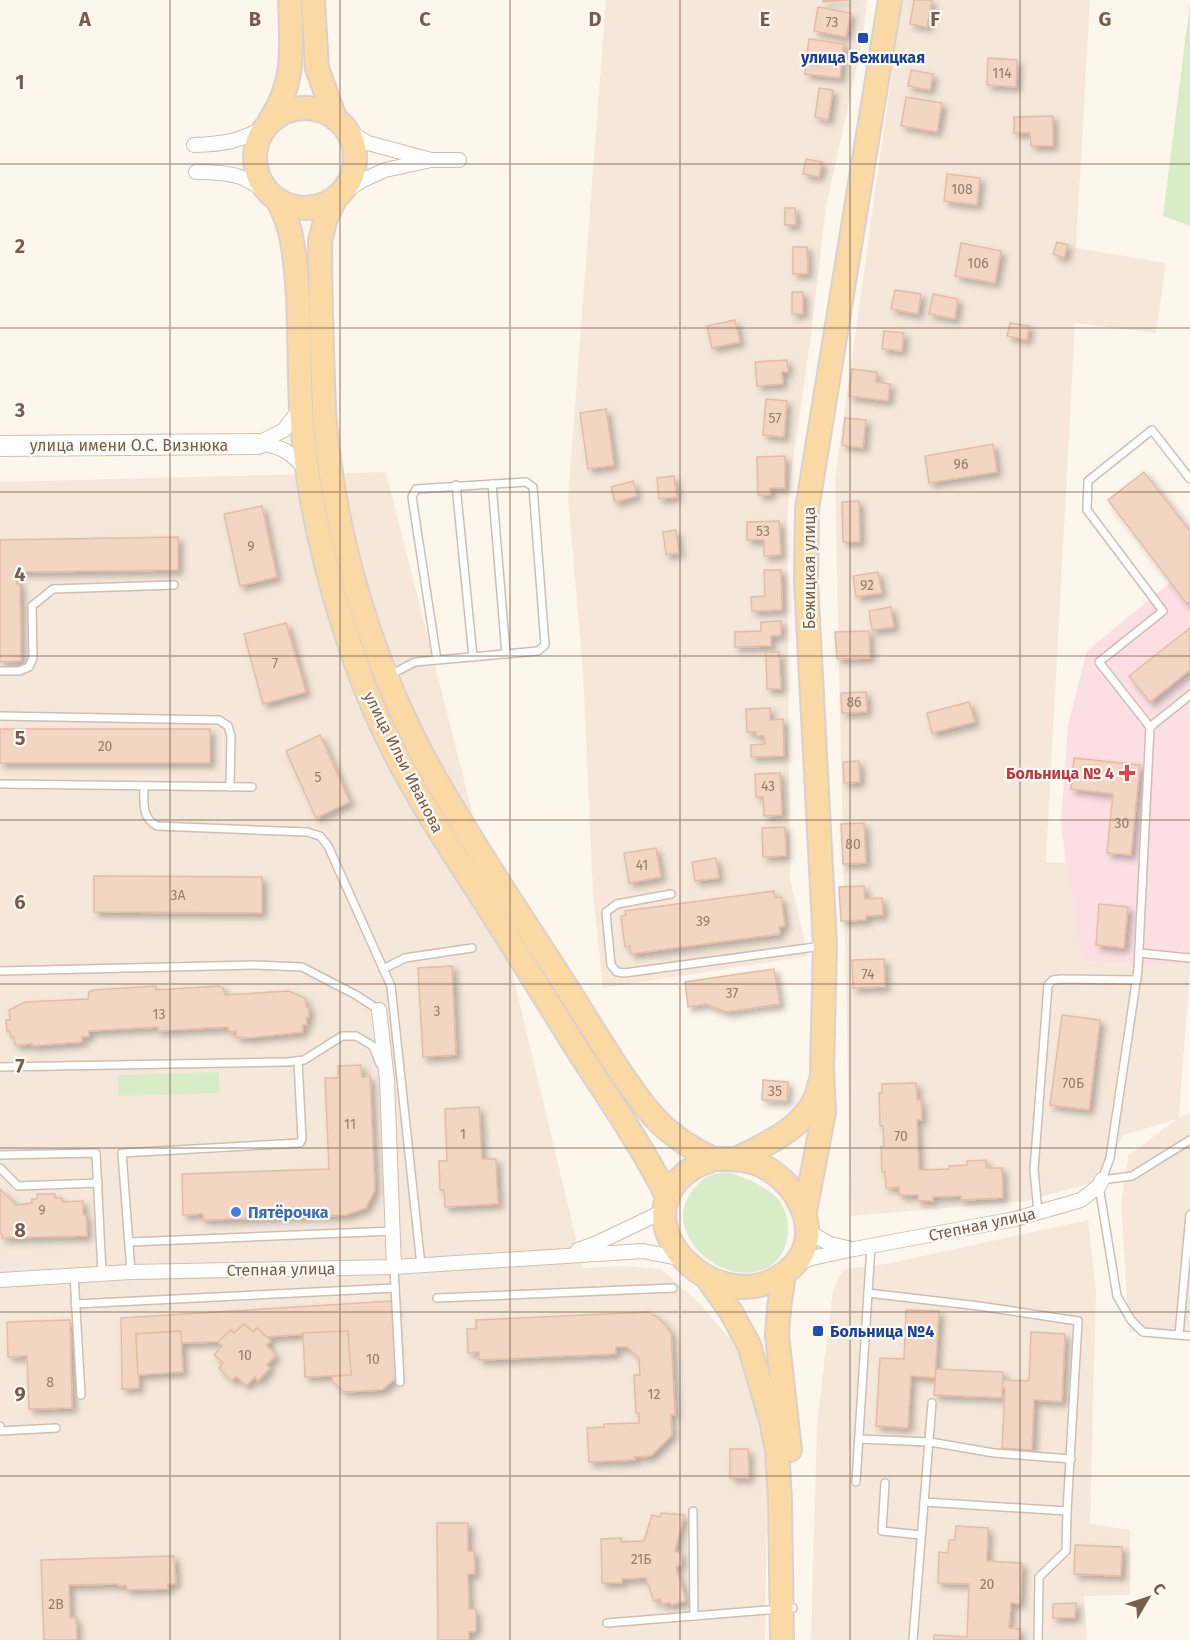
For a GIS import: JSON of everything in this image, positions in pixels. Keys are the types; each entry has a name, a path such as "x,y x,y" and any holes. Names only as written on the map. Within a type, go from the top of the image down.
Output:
{"main road":[{"path":"290,0 292,57 289,76 284,96 258,141 255,157 257,174 266,189 278,200 292,206 308,208 323,205 346,187 355,160 354,146 342,125 317,68 313,0"},
{"name":"Бежицкая улица","path":"822,1070 825,945 806,580 807,509 890,0"},
{"path":"266,126 277,116 291,109 307,107 322,110 342,125"},
{"name":"улица Ильи Иванова","path":"336,197 326,218 320,241 325,422 332,480 343,536 357,591 387,676 435,778 649,1112 676,1137 699,1152 725,1159"},
{"name":"улица Ильи Иванова","path":"278,200 291,235 301,407 309,474 321,540 356,664 387,737 414,789 444,840 627,1127 666,1204"},
{"path":"793,1640 787,1608 777,1450 771,1420 749,1346 731,1312 707,1278 683,1259 669,1238 666,1204 682,1177 694,1167 725,1159 788,1132 804,1118 818,1094 822,1070"},
{"path":"782,1640 787,1608 793,1499 777,1335 779,1308 790,1269 805,1245 806,1221 824,1112 822,1070"},
{"path":"725,1159 756,1163 784,1181 796,1195 806,1221"},
{"path":"707,1278 727,1285 767,1284 790,1269"}],"street":[{"path":"342,125 368,143 431,160"},
{"path":"194,145 223,144 240,140 266,126"},
{"path":"336,197 361,181 385,171 431,160 459,160"},
{"path":"196,172 224,172 243,176 278,200"},
{"path":"258,444 284,430 301,407"},
{"path":"258,444 273,445 285,450 309,474"},
{"name":"улица имени О.С. Визнюка","path":"0,446 258,444"},
{"path":"379,1010 387,1080 394,1267"},
{"name":"Степная улица","path":"790,1269 854,1249 1015,1219 1082,1200 1100,1183"},
{"path":"562,1256 597,1243 666,1204"},
{"path":"806,1221 830,1244 854,1249"},
{"name":"Степная улица","path":"0,1280 131,1272 394,1267 643,1251 683,1259"}],"lane":[{"path":"1190,479 1152,430 1088,481 1087,510 1163,611 1099,662 1150,727 1137,980 1110,1158 1100,1183 1117,1296 1131,1320 1143,1332 1190,1336"},
{"path":"387,676 415,662 538,651 545,645 533,487 526,482 416,489 412,497 437,660"},
{"path":"492,484 506,654"},
{"path":"456,485 473,657"},
{"path":"0,672 19,671 29,667 33,658 32,606 53,589 174,585"},
{"path":"1150,727 1190,695"},
{"path":"0,716 219,720 228,726 231,736 230,787"},
{"path":"0,784 252,787"},
{"path":"144,786 144,813 150,822 157,826 307,832 320,836 328,846 391,986 421,1265"},
{"path":"671,894 617,904 606,912 611,965 617,972 624,973 825,945"},
{"path":"383,969 405,958 472,948"},
{"path":"1139,953 1190,958"},
{"path":"0,971 254,965 302,967 356,995 379,1010"},
{"path":"1038,1212 1034,1170 1048,985 1053,980 1060,979 1137,980"},
{"path":"0,1067 298,1061 304,1060 342,1036 356,1036 373,1046 387,1080"},
{"path":"131,1272 122,1153 300,1143 302,1139 298,1061"},
{"path":"1100,1183 1132,1176 1190,1140"},
{"path":"0,1155 96,1153 102,1273"},
{"path":"0,1168 18,1186 98,1183"},
{"path":"1179,1335 1190,1215"},
{"path":"130,1242 393,1230"},
{"path":"856,1482 871,1246"},
{"path":"394,1267 400,1382"},
{"path":"74,1275 81,1395"},
{"path":"75,1304 395,1288"},
{"path":"437,1298 673,1288"},
{"path":"868,1293 1078,1321 1066,1551 1039,1577 1038,1640"},
{"path":"913,1640 932,1403"},
{"path":"0,1426 0,1431 56,1428"},
{"path":"859,1439 930,1442 994,1453 1071,1459"},
{"path":"885,1483 882,1532 921,1535"},
{"path":"924,1503 1067,1511"},
{"path":"693,1511 694,1616"},
{"path":"607,1623 787,1608"}],"shaded area":[{"path":"606,0 867,0 863,38 826,207 810,343 790,480 787,524 790,878 808,956 603,988 593,896 583,672 568,497"},
{"path":"902,0 1090,0 1076,248 1166,263 1156,333 1075,323 1046,862 1066,863 1082,961 1190,966 1179,1118 1190,1113 1190,1338 1129,1332 1121,1203 1128,1156 1177,1119 1124,1135 1094,1182 1026,1201 851,1216 835,479"},
{"path":"386,472 502,930 583,1268 623,1266 661,1269 700,1304 739,1349 768,1437 765,1640 0,1640 0,482"},
{"name":"Больница № 4","path":"1190,566 1190,966 1082,961 1061,822 1068,725 1087,651"},
{"path":"1088,1220 1096,1291 1090,1524 1130,1530 1130,1595 1084,1596 1087,1640 811,1640 817,1424 833,1291 838,1278 845,1269 886,1264"}],"green space":[{"path":"1190,2 1190,226 1163,216"},
{"path":"219,1072 220,1093 118,1096 118,1075"},
{"path":"732,1173 766,1189 776,1197 786,1216 788,1227 784,1248 779,1257 772,1265 750,1273 726,1269 714,1264 695,1247 684,1225 683,1210 690,1195 700,1182 714,1174"}],"building":[{"path":"823,0 849,0 823,2"},
{"path":"914,0 932,0 927,27 910,24"},
{"path":"818,7 851,13 846,37 814,31"},
{"path":"809,39 844,44 840,78 805,74 806,64 819,66 820,57 807,55"},
{"path":"988,58 1017,60 1016,87 987,85"},
{"path":"911,70 933,74 930,90 908,86"},
{"path":"819,88 833,90 828,120 815,117"},
{"path":"906,97 942,103 937,132 901,126"},
{"path":"1053,116 1053,146 1031,146 1030,133 1014,133 1014,117"},
{"path":"806,159 822,162 819,177 803,174"},
{"path":"947,174 980,178 977,205 944,201"},
{"path":"785,208 795,208 796,225 785,225"},
{"path":"1057,242 1068,245 1064,258 1053,254"},
{"path":"961,243 1001,251 995,283 955,276"},
{"path":"793,247 807,247 808,274 793,274"},
{"path":"895,290 921,294 918,314 891,309"},
{"path":"792,292 803,292 803,314 792,314"},
{"path":"933,294 958,299 955,319 929,314"},
{"path":"735,320 740,342 712,348 707,326"},
{"path":"1010,323 1029,326 1027,340 1007,336"},
{"path":"884,331 904,333 902,351 882,349"},
{"path":"787,360 788,372 782,372 783,384 757,386 755,362"},
{"path":"852,369 877,372 876,382 890,384 888,401 849,396"},
{"path":"766,399 787,401 784,437 763,435"},
{"path":"606,409 614,465 588,469 580,413"},
{"path":"845,418 866,420 863,448 842,445"},
{"path":"993,444 997,472 929,483 925,456"},
{"path":"785,456 785,488 770,488 770,495 758,495 757,457"},
{"path":"1144,472 1190,531 1190,602 1187,604 1108,500"},
{"path":"674,476 677,497 659,499 657,478"},
{"path":"633,481 637,496 615,502 611,487"},
{"path":"859,501 860,542 843,542 842,502"},
{"path":"262,506 277,577 240,586 224,514"},
{"path":"779,521 781,555 764,556 764,540 747,540 747,522"},
{"path":"676,530 679,553 666,555 663,532"},
{"path":"178,537 178,570 17,572 17,584 20,584 21,661 0,662 0,540"},
{"path":"764,570 781,570 782,610 752,611 751,597 765,596"},
{"path":"878,572 882,593 856,597 853,576"},
{"path":"891,607 894,627 872,630 869,611"},
{"path":"781,621 781,635 771,636 771,646 735,647 735,632 761,631 761,622"},
{"path":"286,623 306,692 263,704 244,634"},
{"path":"1190,628 1190,670 1150,702 1129,676"},
{"path":"869,631 870,658 837,659 835,632"},
{"path":"766,652 779,652 781,689 767,689"},
{"path":"866,692 867,712 842,713 841,693"},
{"path":"969,702 975,722 932,733 927,713"},
{"path":"770,708 770,720 783,719 784,756 751,757 751,745 765,744 764,736 756,736 756,732 747,732 746,709"},
{"path":"0,729 210,729 210,763 0,763"},
{"path":"320,735 350,802 316,818 286,751"},
{"path":"1074,758 1140,765 1131,855 1107,853 1113,794 1071,789"},
{"path":"859,761 860,782 844,783 843,762"},
{"path":"780,773 782,815 764,816 763,797 756,797 755,774"},
{"path":"864,823 866,863 843,864 841,824"},
{"path":"785,827 786,856 763,857 762,828"},
{"path":"656,848 661,877 629,883 624,853"},
{"path":"716,858 719,878 695,881 692,862"},
{"path":"94,876 262,877 262,913 94,912"},
{"path":"864,886 865,899 882,898 883,915 866,916 866,920 841,921 839,887"},
{"path":"774,891 775,898 781,897 785,926 779,927 780,934 631,954 630,946 625,947 621,916 626,915 625,911"},
{"path":"1099,904 1128,907 1124,948 1096,945"},
{"path":"884,959 885,987 853,988 852,960"},
{"path":"452,966 456,1055 423,1057 418,968"},
{"path":"774,969 780,1004 726,1012 706,1004 688,1007 685,982"},
{"path":"156,986 156,990 219,986 223,988 225,995 289,991 305,998 306,1007 309,1007 309,1018 306,1018 307,1025 303,1025 303,1032 250,1038 236,1037 236,1031 229,1032 228,1027 158,1031 158,1027 89,1031 89,1036 82,1037 82,1042 32,1046 32,1044 15,1045 14,1037 11,1037 10,1031 7,1031 6,1020 10,1020 9,1010 25,1002 88,999 89,992 93,990"},
{"path":"1062,1015 1100,1020 1089,1110 1050,1105"},
{"path":"361,1065 362,1077 370,1076 375,1190 366,1208 346,1215 203,1220 203,1214 183,1215 182,1174 329,1169 325,1078 338,1078 338,1066"},
{"path":"763,1080 788,1082 787,1101 762,1100"},
{"path":"916,1083 917,1100 921,1100 922,1120 917,1120 919,1170 949,1169 949,1166 967,1165 967,1161 986,1160 986,1168 1002,1168 1003,1198 961,1200 961,1196 933,1197 933,1201 918,1201 918,1195 899,1195 899,1187 886,1188 885,1172 882,1172 881,1147 884,1146 883,1126 880,1126 879,1093 882,1093 882,1084"},
{"path":"479,1107 482,1159 496,1159 498,1204 445,1207 444,1190 440,1190 439,1161 447,1161 445,1109"},
{"path":"0,1189 16,1205 32,1203 32,1199 37,1199 37,1194 55,1194 55,1198 62,1198 62,1202 83,1201 87,1236 2,1238 0,1234"},
{"path":"392,1301 396,1378 382,1390 345,1392 332,1381 332,1376 351,1375 348,1331 266,1337 257,1328 253,1332 244,1324 234,1333 231,1330 218,1342 181,1343 181,1331 136,1334 139,1388 122,1389 121,1318"},
{"path":"906,1310 939,1311 935,1378 911,1376 908,1428 876,1426 880,1358 904,1359"},
{"path":"649,1312 655,1315 671,1333 675,1415 671,1415 672,1435 651,1456 634,1457 635,1460 589,1462 587,1428 604,1427 604,1424 639,1423 639,1413 636,1413 634,1375 640,1375 639,1358 627,1347 616,1347 616,1354 479,1360 479,1352 468,1353 467,1329 476,1329 476,1320"},
{"path":"70,1320 72,1408 29,1409 27,1356 8,1357 7,1322"},
{"path":"244,1324 253,1332 257,1328 271,1341 266,1345 276,1355 267,1365 270,1368 258,1381 255,1377 246,1386 236,1376 232,1381 219,1368 223,1363 214,1355 222,1346 218,1342 231,1330 234,1333"},
{"path":"181,1331 183,1372 138,1375 136,1334"},
{"path":"348,1331 351,1375 305,1377 303,1333"},
{"path":"1031,1332 1065,1334 1062,1402 1034,1400 1032,1450 1002,1448 1005,1388 1002,1388 1003,1380 1029,1381"},
{"path":"936,1369 1003,1372 1002,1398 934,1395"},
{"path":"730,1449 748,1449 749,1478 730,1478"},
{"path":"661,1513 684,1515 675,1551 681,1553 681,1565 676,1567 686,1601 671,1605 670,1602 662,1605 660,1599 654,1601 646,1578 622,1579 622,1583 602,1583 601,1539 621,1538 621,1542 644,1541 652,1515 660,1517"},
{"path":"437,1523 468,1523 468,1551 474,1551 475,1574 468,1574 469,1609 476,1609 476,1631 469,1632 469,1640 438,1640"},
{"path":"956,1526 988,1528 987,1561 1022,1563 1020,1604 1011,1603 1009,1628 1020,1629 1019,1640 934,1640 934,1635 967,1637 969,1584 938,1583 939,1552 948,1553 949,1540 955,1540"},
{"path":"1075,1545 1122,1547 1121,1576 1074,1574"},
{"path":"174,1556 176,1584 168,1584 168,1589 127,1590 126,1585 118,1586 118,1584 69,1585 70,1618 76,1617 77,1640 44,1640 41,1560"},
{"path":"1076,1603 1075,1618 1053,1618 1053,1604"}],"place":[{"name":"улица Бежицкая","path":"863,38"},
{"name":"Больница № 4","path":"1127,773"},
{"name":"Пятёрочка","path":"236,1212"},
{"name":"Больница №4","path":"818,1331"}]}
